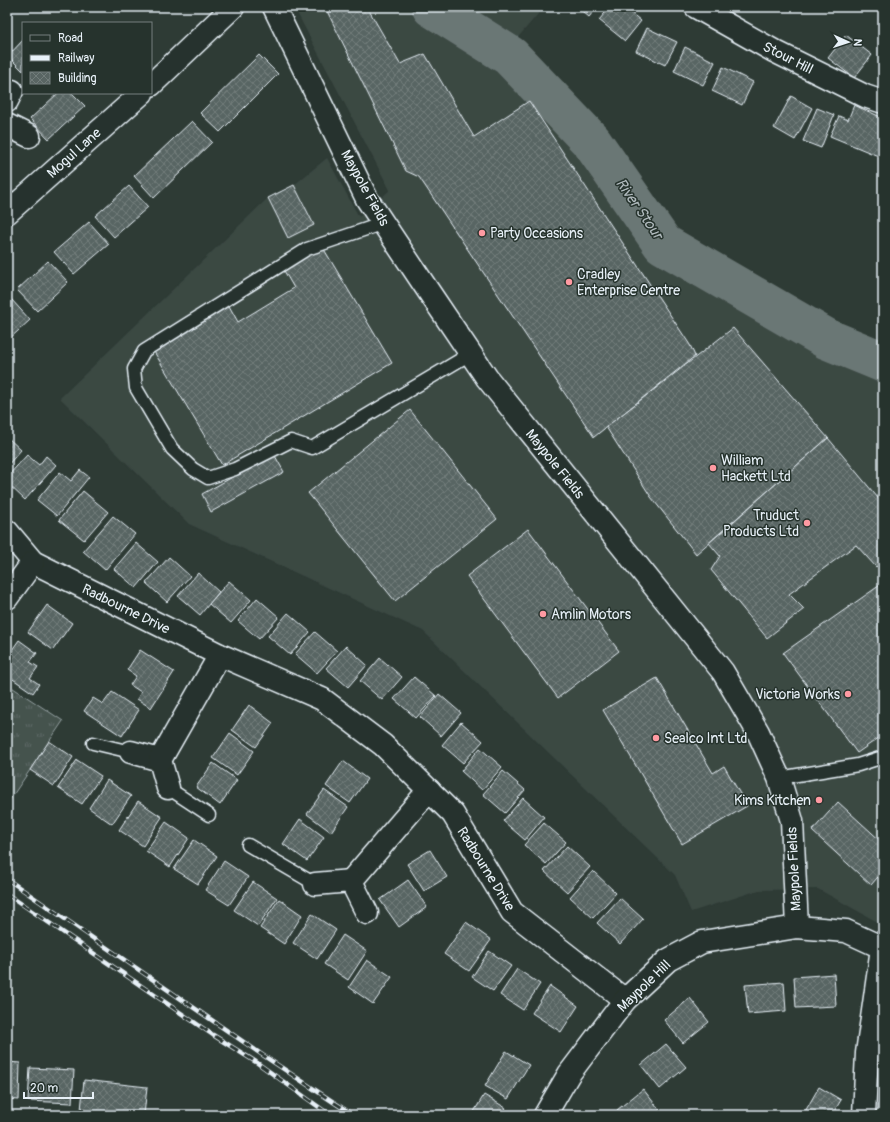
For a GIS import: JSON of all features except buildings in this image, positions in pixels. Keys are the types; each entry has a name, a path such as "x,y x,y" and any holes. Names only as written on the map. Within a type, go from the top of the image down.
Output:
{"street":[{"path":"152,83 233,7"},
{"name":"Maypole Fields","path":"274,7 367,199 470,354 487,378 723,672 758,732 779,778 792,821 797,927"},
{"name":"Stour Hill","path":"696,7 774,51 865,96 883,102"},
{"name":"Mogul Lane","path":"7,213 141,94"},
{"path":"7,125 29,136"},
{"name":"Radbourne Drive","path":"7,531 34,562 220,655 322,699 383,745 453,814 512,912 625,1000"},
{"path":"7,598 34,562"},
{"path":"168,788 160,760 220,655"},
{"path":"131,752 160,760"},
{"path":"315,884 351,881 429,790"},
{"path":"351,881 368,913"},
{"name":"Maypole Hill","path":"545,1115 570,1074 625,1000 668,960 702,942 797,927 846,931 882,948"},
{"path":"864,1115 867,1053 882,948"}],"lane":[{"path":"384,223 307,249 144,351 134,369 136,388 172,449 193,469 208,478 235,469 291,441 312,448 470,354"},
{"path":"93,743 131,752"},
{"path":"779,778 858,765 883,757"},
{"path":"168,788 209,815"},
{"path":"248,845 315,884"}],"shaded area":[{"path":"294,7 544,7 501,57 592,138 655,246 829,340 883,365 883,925 818,889 759,890 691,912 675,875 423,631 189,524 60,398 268,198 294,185 327,158 359,217 390,190"}],"green space":[{"path":"7,684 63,721 7,804"}],"waterway":[{"name":"River Stour","path":"432,7 510,56 592,142 663,244 827,339 883,362"}],"railway":[{"path":"7,879 261,1054 353,1115"},
{"path":"7,894 213,1035 256,1062 330,1115"}],"place":[{"name":"Party Occasions","path":"482,233"},
{"name":"Cradley Enterprise Centre","path":"569,282"},
{"name":"William Hackett Ltd","path":"713,468"},
{"name":"Truduct Products Ltd","path":"807,523"},
{"name":"Amlin Motors","path":"543,614"},
{"name":"Victoria Works","path":"848,694"},
{"name":"Sealco Int Ltd","path":"656,738"},
{"name":"Kims Kitchen","path":"819,800"}]}
